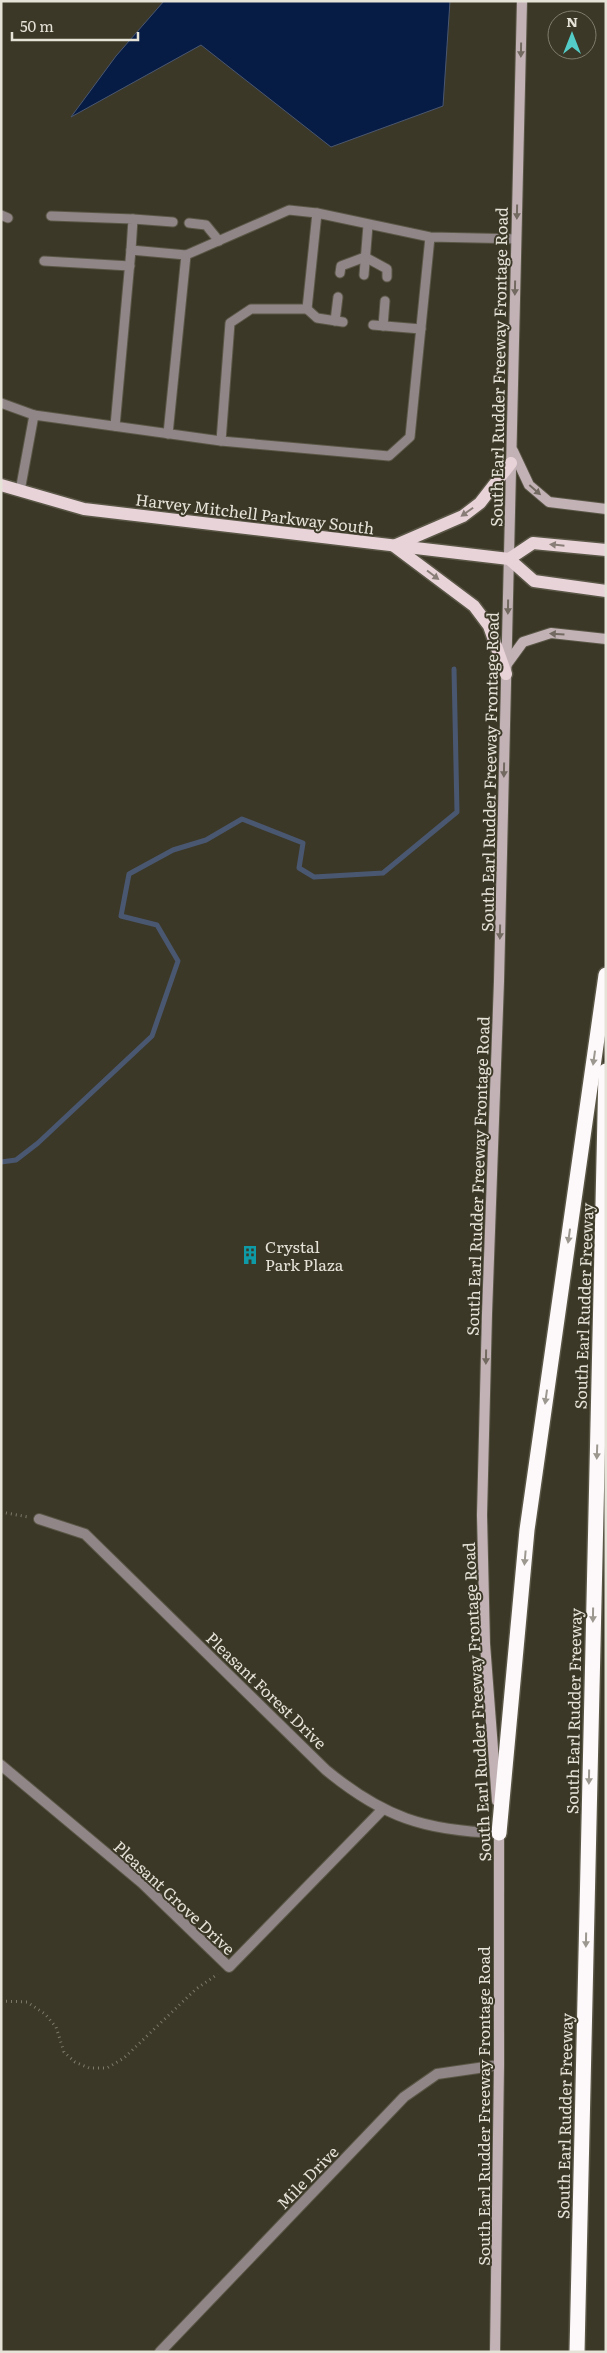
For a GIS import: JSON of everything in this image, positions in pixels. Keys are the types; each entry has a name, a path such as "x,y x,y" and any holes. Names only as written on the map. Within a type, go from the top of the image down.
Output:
{"highway":[{"path":"499,1833 527,1530 606,975"},
{"name":"South Earl Rudder Freeway","path":"577,2352 606,1071"}],"main road":[{"name":"South Earl Rudder Freeway Frontage Road","path":"495,2352 499,2065 499,1833 485,1644 482,1515 499,981 522,1"},
{"path":"512,448 529,486 549,502 606,509"},
{"path":"506,669 488,626 474,606 394,546 463,516 480,503 511,463"},
{"name":"Harvey Mitchell Parkway South","path":"1,485 84,509 101,512 509,558"},
{"path":"606,550 533,543 509,558 534,581 606,591"},
{"path":"506,669 523,642 551,633 606,639"}],"street":[{"name":"Pleasant Forest Drive","path":"39,1519 85,1534 326,1770 351,1790 383,1809 431,1827 459,1832 499,1833"},
{"name":"Pleasant Grove Drive","path":"1,1765 142,1883 229,1967 383,1809"},
{"name":"Mile Drive","path":"160,2352 404,2097 436,2074 499,2065"}],"lane":[{"path":"131,250 186,255 289,210 317,213 430,237 516,239"},
{"path":"307,309 317,213"},
{"path":"51,216 173,222"},
{"path":"115,426 133,219"},
{"path":"189,223 206,225 219,241"},
{"path":"364,275 368,224"},
{"path":"1,403 34,415 168,434 220,441 389,456 410,437 430,237"},
{"path":"168,434 186,255"},
{"path":"340,274 341,266 366,257 387,269 387,277"},
{"path":"44,261 130,266"},
{"path":"220,441 230,323 251,309 307,309 317,318 339,321 338,297"},
{"path":"384,326 385,301"},
{"path":"373,325 421,329"},
{"path":"20,491 34,415"}],"path":[{"path":"1,1512 39,1519"},
{"path":"1,2001 27,2002 45,2014 56,2027 64,2052 75,2062 90,2068 106,2068 124,2058 196,1989 229,1967"}],"water":[{"path":"164,1 450,1 443,106 331,147 201,45 71,117 116,56"}],"waterway":[{"path":"1,1162 16,1160 38,1143 152,1036 178,961 157,925 121,916 129,874 173,850 206,840 242,819 303,843 299,868 314,877 383,873 457,812 454,669"}],"place":[{"name":"Crystal Park Plaza","path":"250,1255"}]}
